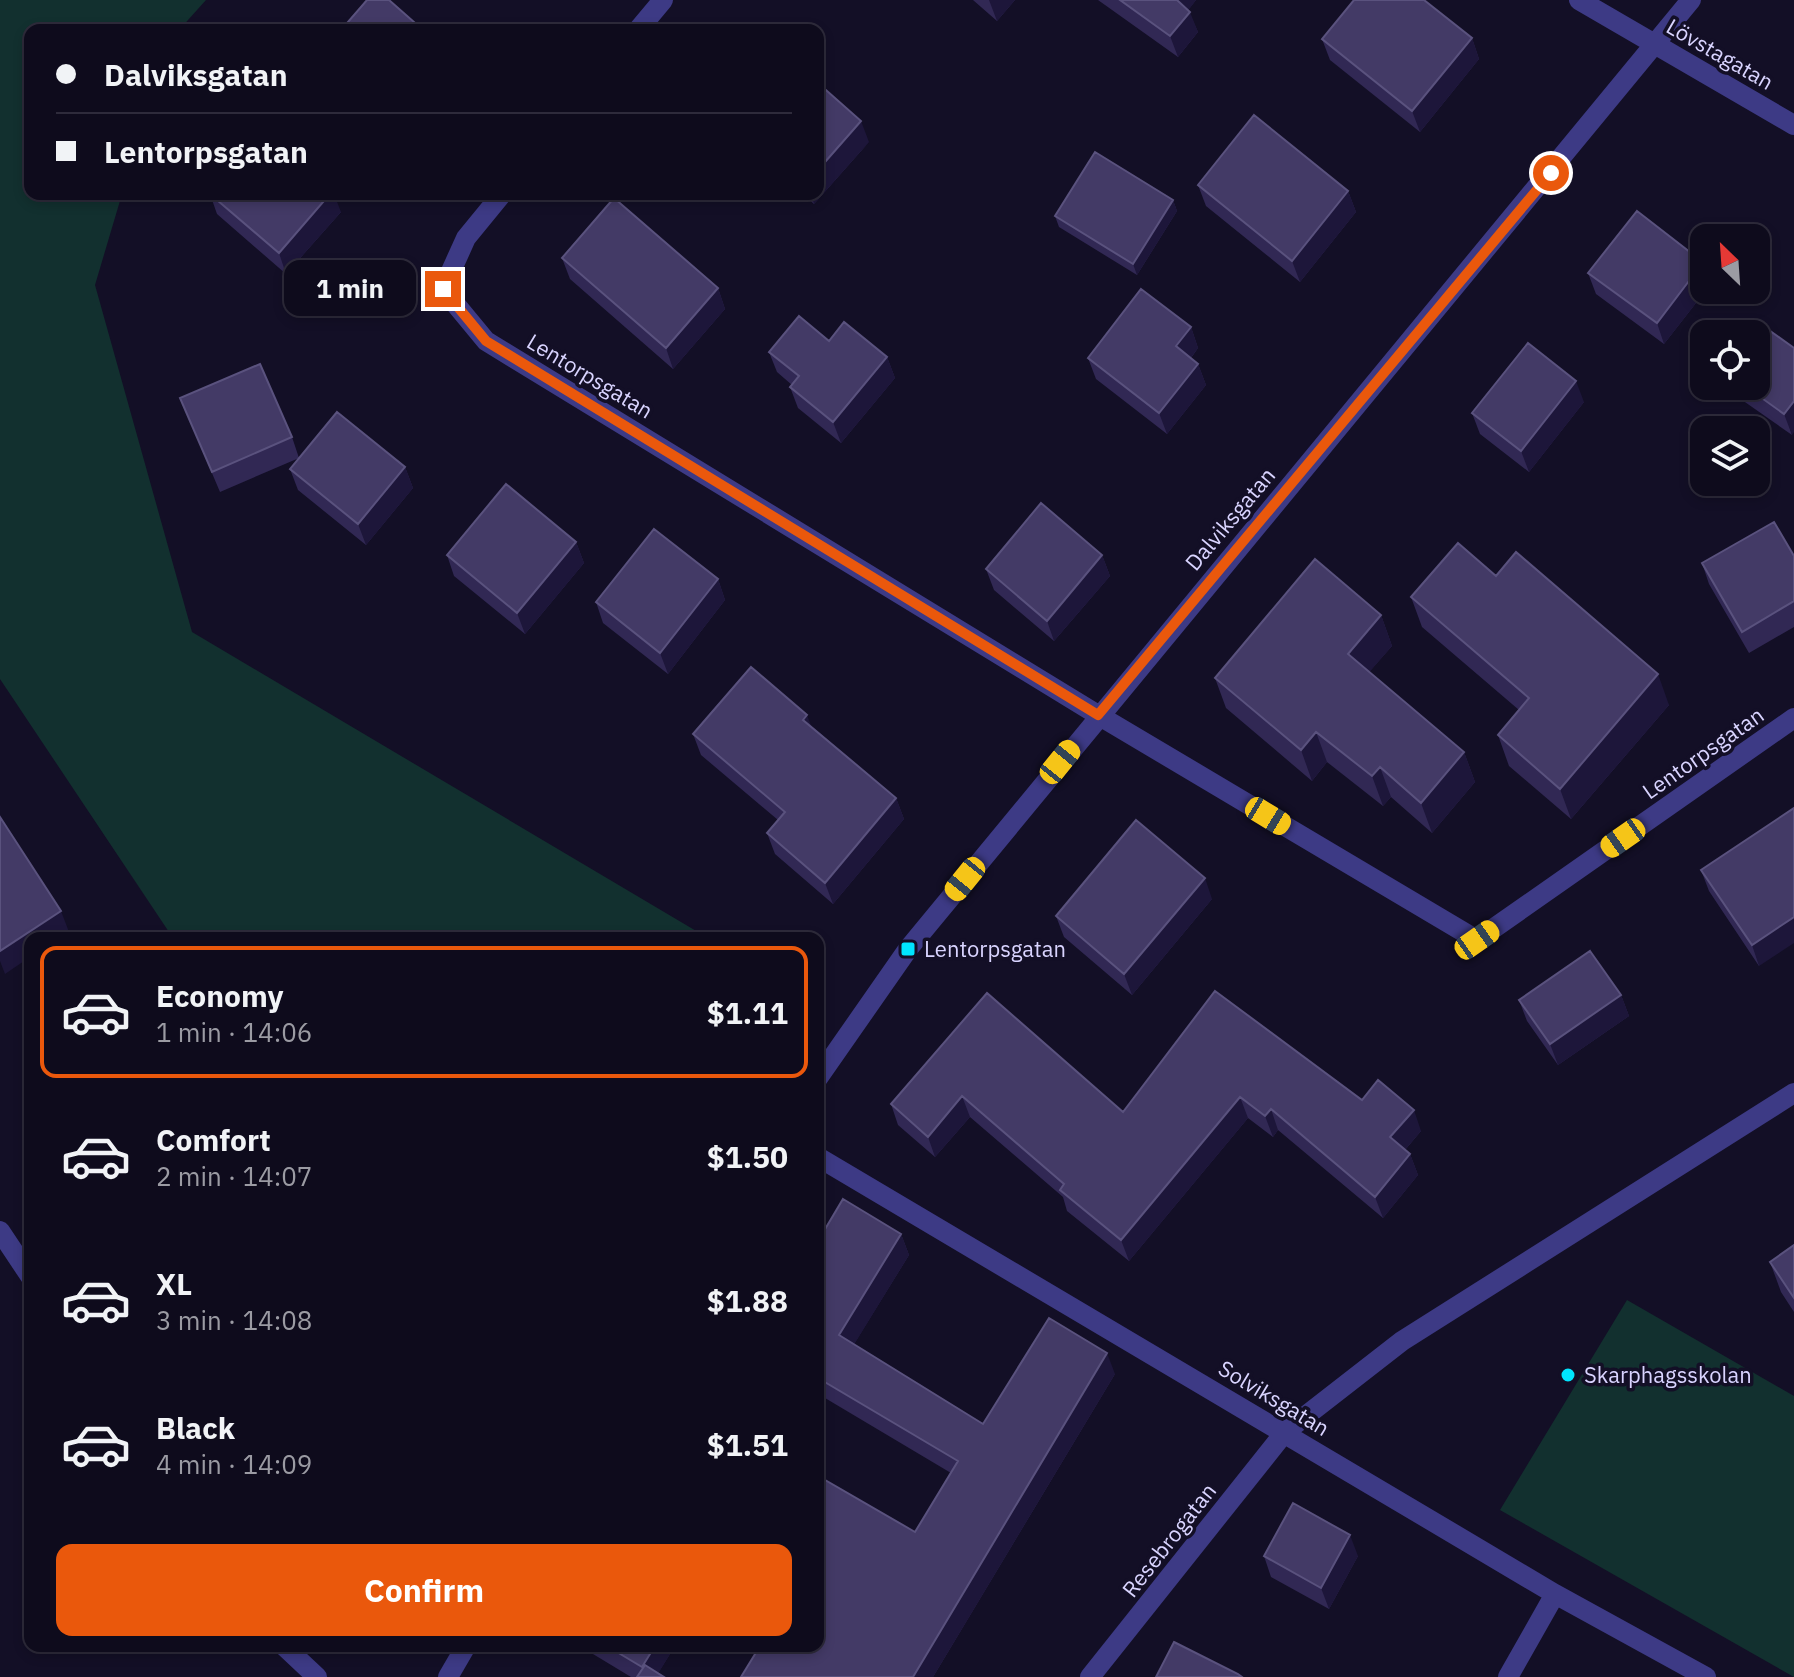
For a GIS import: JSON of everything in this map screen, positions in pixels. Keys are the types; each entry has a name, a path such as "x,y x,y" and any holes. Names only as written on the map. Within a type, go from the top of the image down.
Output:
{"street":[{"path":"643,24 663,0"},
{"name":"Lövstagatan","path":"1579,0 1794,125"},
{"name":"Dalviksgatan","path":"824,1069 908,949 1691,0"},
{"name":"Lentorpsgatan","path":"497,200 466,238 443,289 486,341 1098,715 1477,940 1794,718"},
{"name":"Resebrogatan","path":"1090,1677 1285,1432 1402,1341 1794,1093"},
{"name":"Solviksgatan","path":"824,1161 1555,1594 1706,1677"},
{"path":"0,1231 24,1267"},
{"path":"1508,1677 1555,1594"},
{"path":"290,1652 317,1677"},
{"path":"448,1677 463,1652"}],"green space":[{"path":"0,0 206,0 184,24 24,24 24,200 120,200 95,285 192,632 698,932 169,932 0,679"},
{"path":"1627,1300 1794,1396 1794,1677 1500,1510"}],"building":[{"path":"367,0 389,0 416,24 346,24"},
{"path":"1120,0 1177,0 1190,12 1170,36"},
{"path":"1354,0 1424,0 1472,38 1412,111 1322,39"},
{"path":"824,88 861,121 824,163"},
{"path":"1254,115 1348,191 1292,261 1198,185"},
{"path":"1095,152 1173,200 1133,264 1055,216"},
{"path":"217,200 325,200 279,253"},
{"path":"612,200 616,200 718,288 666,348 562,258"},
{"path":"1637,211 1690,252 1690,280 1657,323 1588,273"},
{"path":"1141,289 1191,327 1176,346 1198,364 1159,413 1088,358"},
{"path":"799,316 829,341 844,322 887,357 833,422 790,387 799,376 769,352"},
{"path":"1770,331 1794,348 1794,401 1784,414 1764,400 1770,400"},
{"path":"1528,343 1576,381 1521,451 1472,413"},
{"path":"260,364 292,437 212,472 180,398"},
{"path":"337,412 405,467 358,524 290,469"},
{"path":"506,484 576,542 517,613 447,555"},
{"path":"1041,503 1102,555 1047,621 986,569"},
{"path":"1774,522 1794,556 1794,601 1742,632 1702,563"},
{"path":"654,529 718,579 660,653 596,602"},
{"path":"1458,543 1496,576 1516,552 1658,674 1560,789 1498,735 1529,698 1411,597"},
{"path":"1315,559 1381,615 1348,654 1464,752 1421,803 1380,767 1372,776 1316,732 1301,750 1215,678"},
{"path":"751,667 807,715 803,720 896,798 825,883 767,833 785,812 693,734"},
{"path":"1794,808 1794,917 1752,945 1701,870"},
{"path":"0,817 61,911 29,932 24,932 24,935 0,951"},
{"path":"1136,820 1205,878 1124,974 1056,916"},
{"path":"1590,951 1621,995 1550,1044 1519,1000"},
{"path":"1215,991 1362,1100 1378,1080 1414,1110 1390,1137 1410,1154 1375,1197 1271,1109 1265,1116 1240,1097 1121,1240 1060,1190 1064,1184 962,1096 928,1137 891,1104 987,993 1123,1112"},
{"path":"843,1199 901,1234 839,1335 983,1424 1049,1318 1107,1353 913,1677 741,1677 756,1652 824,1652 824,1479 915,1532 958,1461 824,1382 824,1231"},
{"path":"1794,1245 1794,1298 1770,1262"},
{"path":"1293,1503 1350,1535 1321,1588 1264,1556"},
{"path":"1174,1642 1238,1674 1242,1677 1156,1677"},
{"path":"617,1652 651,1652 642,1667"},
{"path":"645,1665 664,1677 637,1677"}],"place":[{"name":"Lentorpsgatan","path":"908,949"},
{"name":"Skarphagsskolan","path":"1568,1375"}],"route":[{"path":"443,289 486,341 1098,715 1551,173"}]}
